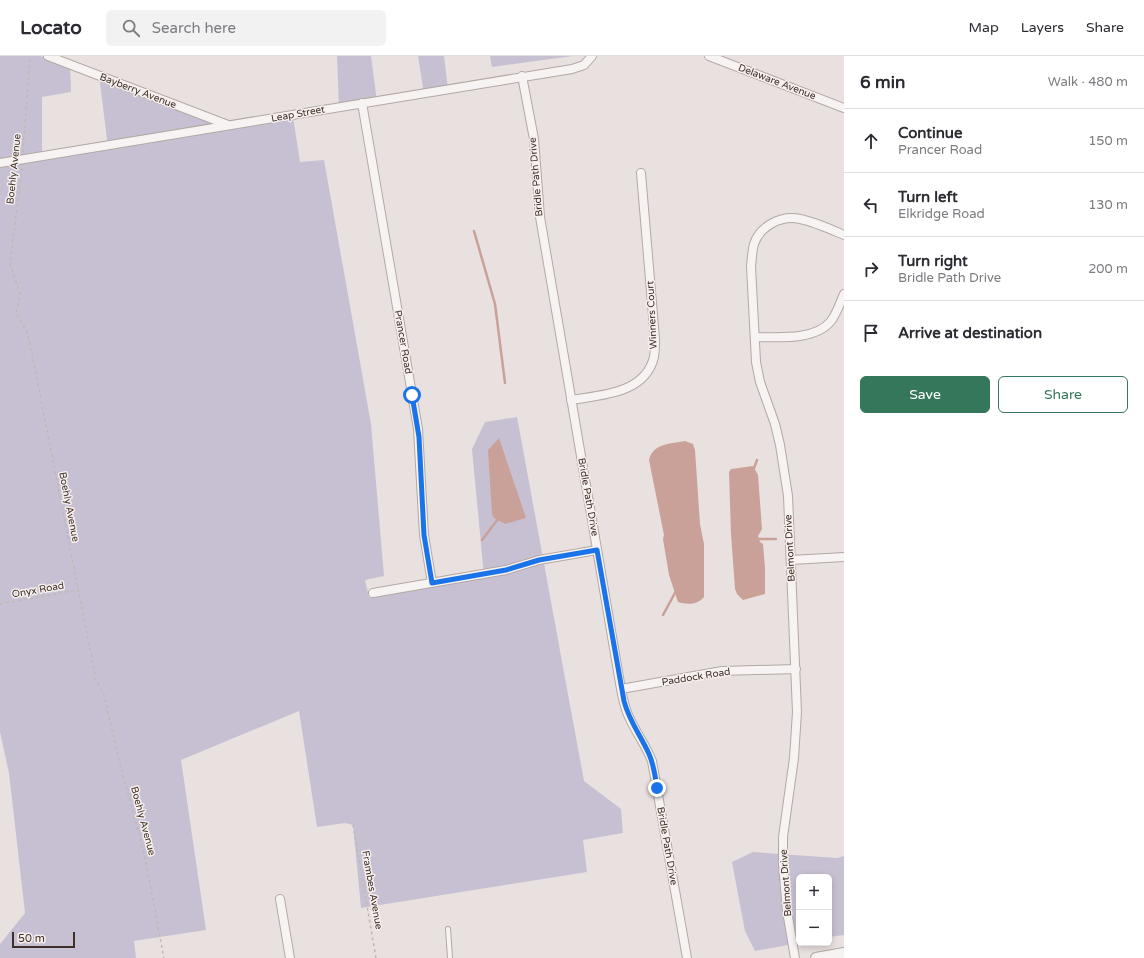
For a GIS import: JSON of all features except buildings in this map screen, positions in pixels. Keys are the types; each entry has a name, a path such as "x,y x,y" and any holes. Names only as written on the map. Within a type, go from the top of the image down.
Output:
{"street":[{"name":"Bayberry Avenue","path":"48,56 228,126"},
{"name":"Leap Street","path":"0,163 576,68 586,63 592,56"},
{"name":"Delaware Avenue","path":"709,56 844,108"},
{"name":"Bridle Path Drive","path":"522,76 534,139 540,218 621,689 626,711 642,739 652,761 687,958"},
{"name":"Prancer Road","path":"362,103 418,429 424,535 432,583"},
{"name":"Winners Court","path":"571,400 617,392 628,388 642,378 651,366 654,358 655,339 641,173"},
{"name":"Belmont Drive","path":"795,958 784,889 782,850 785,816 794,758 797,712 788,496 784,465 775,424 758,371 754,337 751,266 752,254 759,234 767,226 777,220 798,218 844,235"},
{"path":"754,337 799,336 819,331 828,324 835,315 844,294"},
{"path":"373,593 506,570 539,560 597,550"},
{"path":"791,560 844,557"},
{"name":"Paddock Road","path":"621,689 722,672 796,669"},
{"path":"280,899 290,958"},
{"path":"816,958 844,953"}],"lane":[{"path":"448,929 450,958"}],"path":[{"name":"Boehly Avenue","path":"30,56 23,159 10,264 20,294 16,313 27,332 96,680 104,695 121,768 145,857 164,958"},
{"name":"Onyx Road","path":"0,604 78,590"},
{"name":"Frambes Avenue","path":"354,825 376,958"}],"shaded area":[{"path":"0,56 40,56 70,63 71,92 42,97 42,158 108,147 99,75 233,127 293,117 300,162 324,160 371,424 384,576 365,580 369,597 484,576 472,449 485,422 517,417 584,781 621,809 623,833 583,840 587,872 361,908 353,825 345,823 317,827 299,711 181,760 206,930 134,941 136,958 0,958 0,944 25,913 9,773 0,732"},
{"path":"337,56 371,56 377,102 339,109"},
{"path":"418,56 444,56 448,89 424,94"},
{"path":"490,56 573,56 492,67"},
{"path":"499,438 526,518 505,524 494,518 492,514 488,450"},
{"path":"685,441 693,444 695,450 700,524 704,544 704,597 698,602 689,604 678,602 669,575 663,539 664,535 649,460 651,454 658,447"},
{"path":"753,466 758,475 762,529 758,536 760,542 763,544 765,594 743,600 737,594 735,589 729,472 731,469"},
{"path":"753,852 837,858 844,856 844,935 832,937 832,874 796,874 796,944 755,951 745,931 732,862"}],"waterway":[{"path":"474,231 495,304 505,383"},
{"path":"753,471 757,460"},
{"path":"482,540 498,519"},
{"path":"757,539 776,539"},
{"path":"663,615 676,591"}],"route":[{"path":"412,395 419,437 424,543 432,583 506,570 539,560 597,550 626,711 649,753 654,768 657,788"}]}
